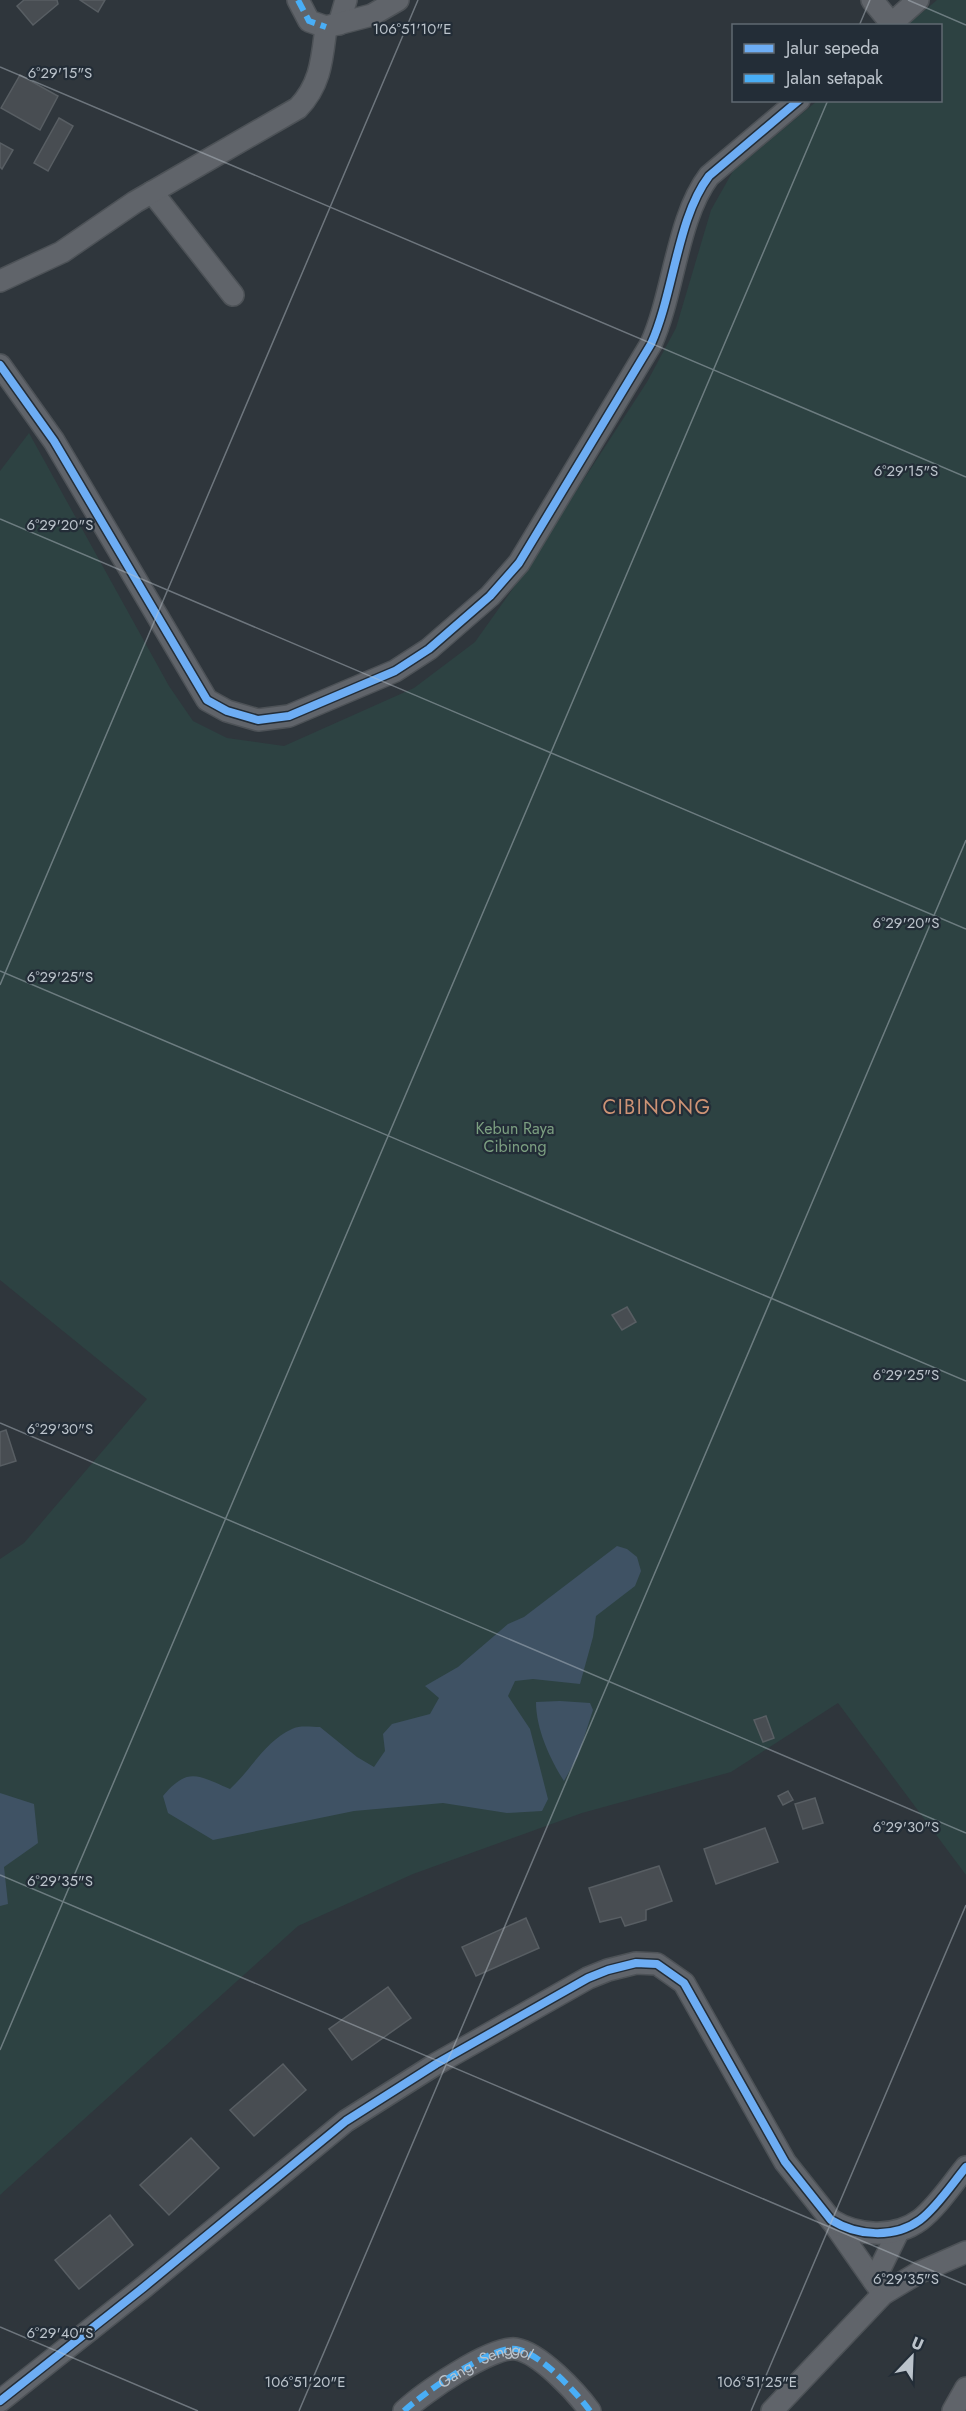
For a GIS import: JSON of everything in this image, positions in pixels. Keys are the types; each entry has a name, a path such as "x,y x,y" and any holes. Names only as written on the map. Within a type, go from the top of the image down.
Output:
{"street":[{"path":"298,0 309,21 332,26 386,9 398,0"},
{"path":"0,281 62,252 152,192 298,108 310,96 319,78 332,26 346,0"},
{"path":"872,0 890,24 918,0"},
{"path":"0,365 54,441 207,700 227,711 258,720 289,716 395,672 429,649 507,578 531,545 651,344 663,316 687,223 702,185 709,176 798,102"},
{"path":"152,192 233,295"},
{"path":"0,2401 144,2287 346,2121 436,2064 588,1978 636,1963 657,1964 684,1983 785,2162 831,2220 879,2288"},
{"path":"831,2220 852,2229 874,2233 898,2232 920,2220 966,2167"},
{"path":"772,2411 801,2381 879,2288 898,2232"},
{"path":"879,2288 966,2252"},
{"name":"Gang. Senggol","path":"404,2411 433,2388 501,2349 517,2349 532,2356 571,2387 590,2411"},
{"path":"953,2411 966,2388"}],"green space":[{"name":"Kebun Raya Cibinong","path":"937,0 966,0 966,1875 838,1703 731,1772 582,1813 413,1874 298,1926 0,2195 0,1559 24,1543 147,1399 0,1280 0,471 29,433 169,686 193,721 227,738 284,746 414,688 475,642 512,590 647,382 676,328 711,210 733,171 816,102 942,102 942,24 908,24"}],"water":[{"path":"617,1546 627,1549 637,1557 641,1571 635,1586 596,1616 593,1637 580,1684 533,1679 515,1681 508,1696 530,1729 548,1799 542,1811 507,1813 443,1803 354,1811 213,1840 168,1813 163,1796 180,1780 194,1776 230,1789 266,1748 282,1734 298,1727 320,1727 357,1757 374,1767 385,1751 383,1734 392,1724 430,1714 439,1698 425,1686 458,1667 508,1624 524,1617"},
{"path":"536,1702 590,1703 593,1710 578,1756 564,1781 545,1743 538,1723"},
{"path":"0,1793 34,1804 38,1843 4,1867 8,1904 0,1906"}],"building":[{"path":"24,0 57,0 58,4 33,25 17,6"},
{"path":"80,0 105,0 98,12"},
{"path":"20,75 58,96 40,130 1,108"},
{"path":"59,118 73,126 48,171 34,163"},
{"path":"0,143 13,150 2,169 0,167"},
{"path":"627,1307 636,1322 622,1330 612,1315"},
{"path":"6,1430 16,1461 0,1466 0,1432"},
{"path":"766,1716 774,1738 763,1742 754,1720"},
{"path":"788,1791 793,1800 783,1805 778,1796"},
{"path":"815,1798 823,1823 803,1829 795,1804"},
{"path":"765,1828 778,1862 716,1884 704,1849"},
{"path":"659,1866 672,1901 646,1910 646,1920 625,1926 621,1917 600,1922 589,1888"},
{"path":"526,1918 539,1948 476,1976 462,1947"},
{"path":"388,1987 411,2018 352,2060 329,2029"},
{"path":"283,2064 306,2090 254,2136 230,2110"},
{"path":"191,2138 219,2168 169,2215 140,2185"},
{"path":"110,2215 133,2245 79,2289 55,2260"}],"marked path":[{"path":"298,0 309,21 326,27"},
{"path":"404,2411 441,2383 475,2362 505,2350 516,2349 546,2365 567,2384 590,2411"}],"cycle path":[{"path":"0,365 54,441 207,700 227,711 258,720 289,716 395,671 429,649 490,596 519,563 651,344 659,324 683,234 698,193 709,176 797,102"},
{"path":"0,2401 144,2287 346,2121 436,2064 588,1978 636,1963 657,1964 684,1983 785,2162 831,2220 852,2229 876,2233 887,2233 910,2226 932,2209 966,2167"}],"district":[{"name":"CIBINONG","path":"657,1107"}]}
